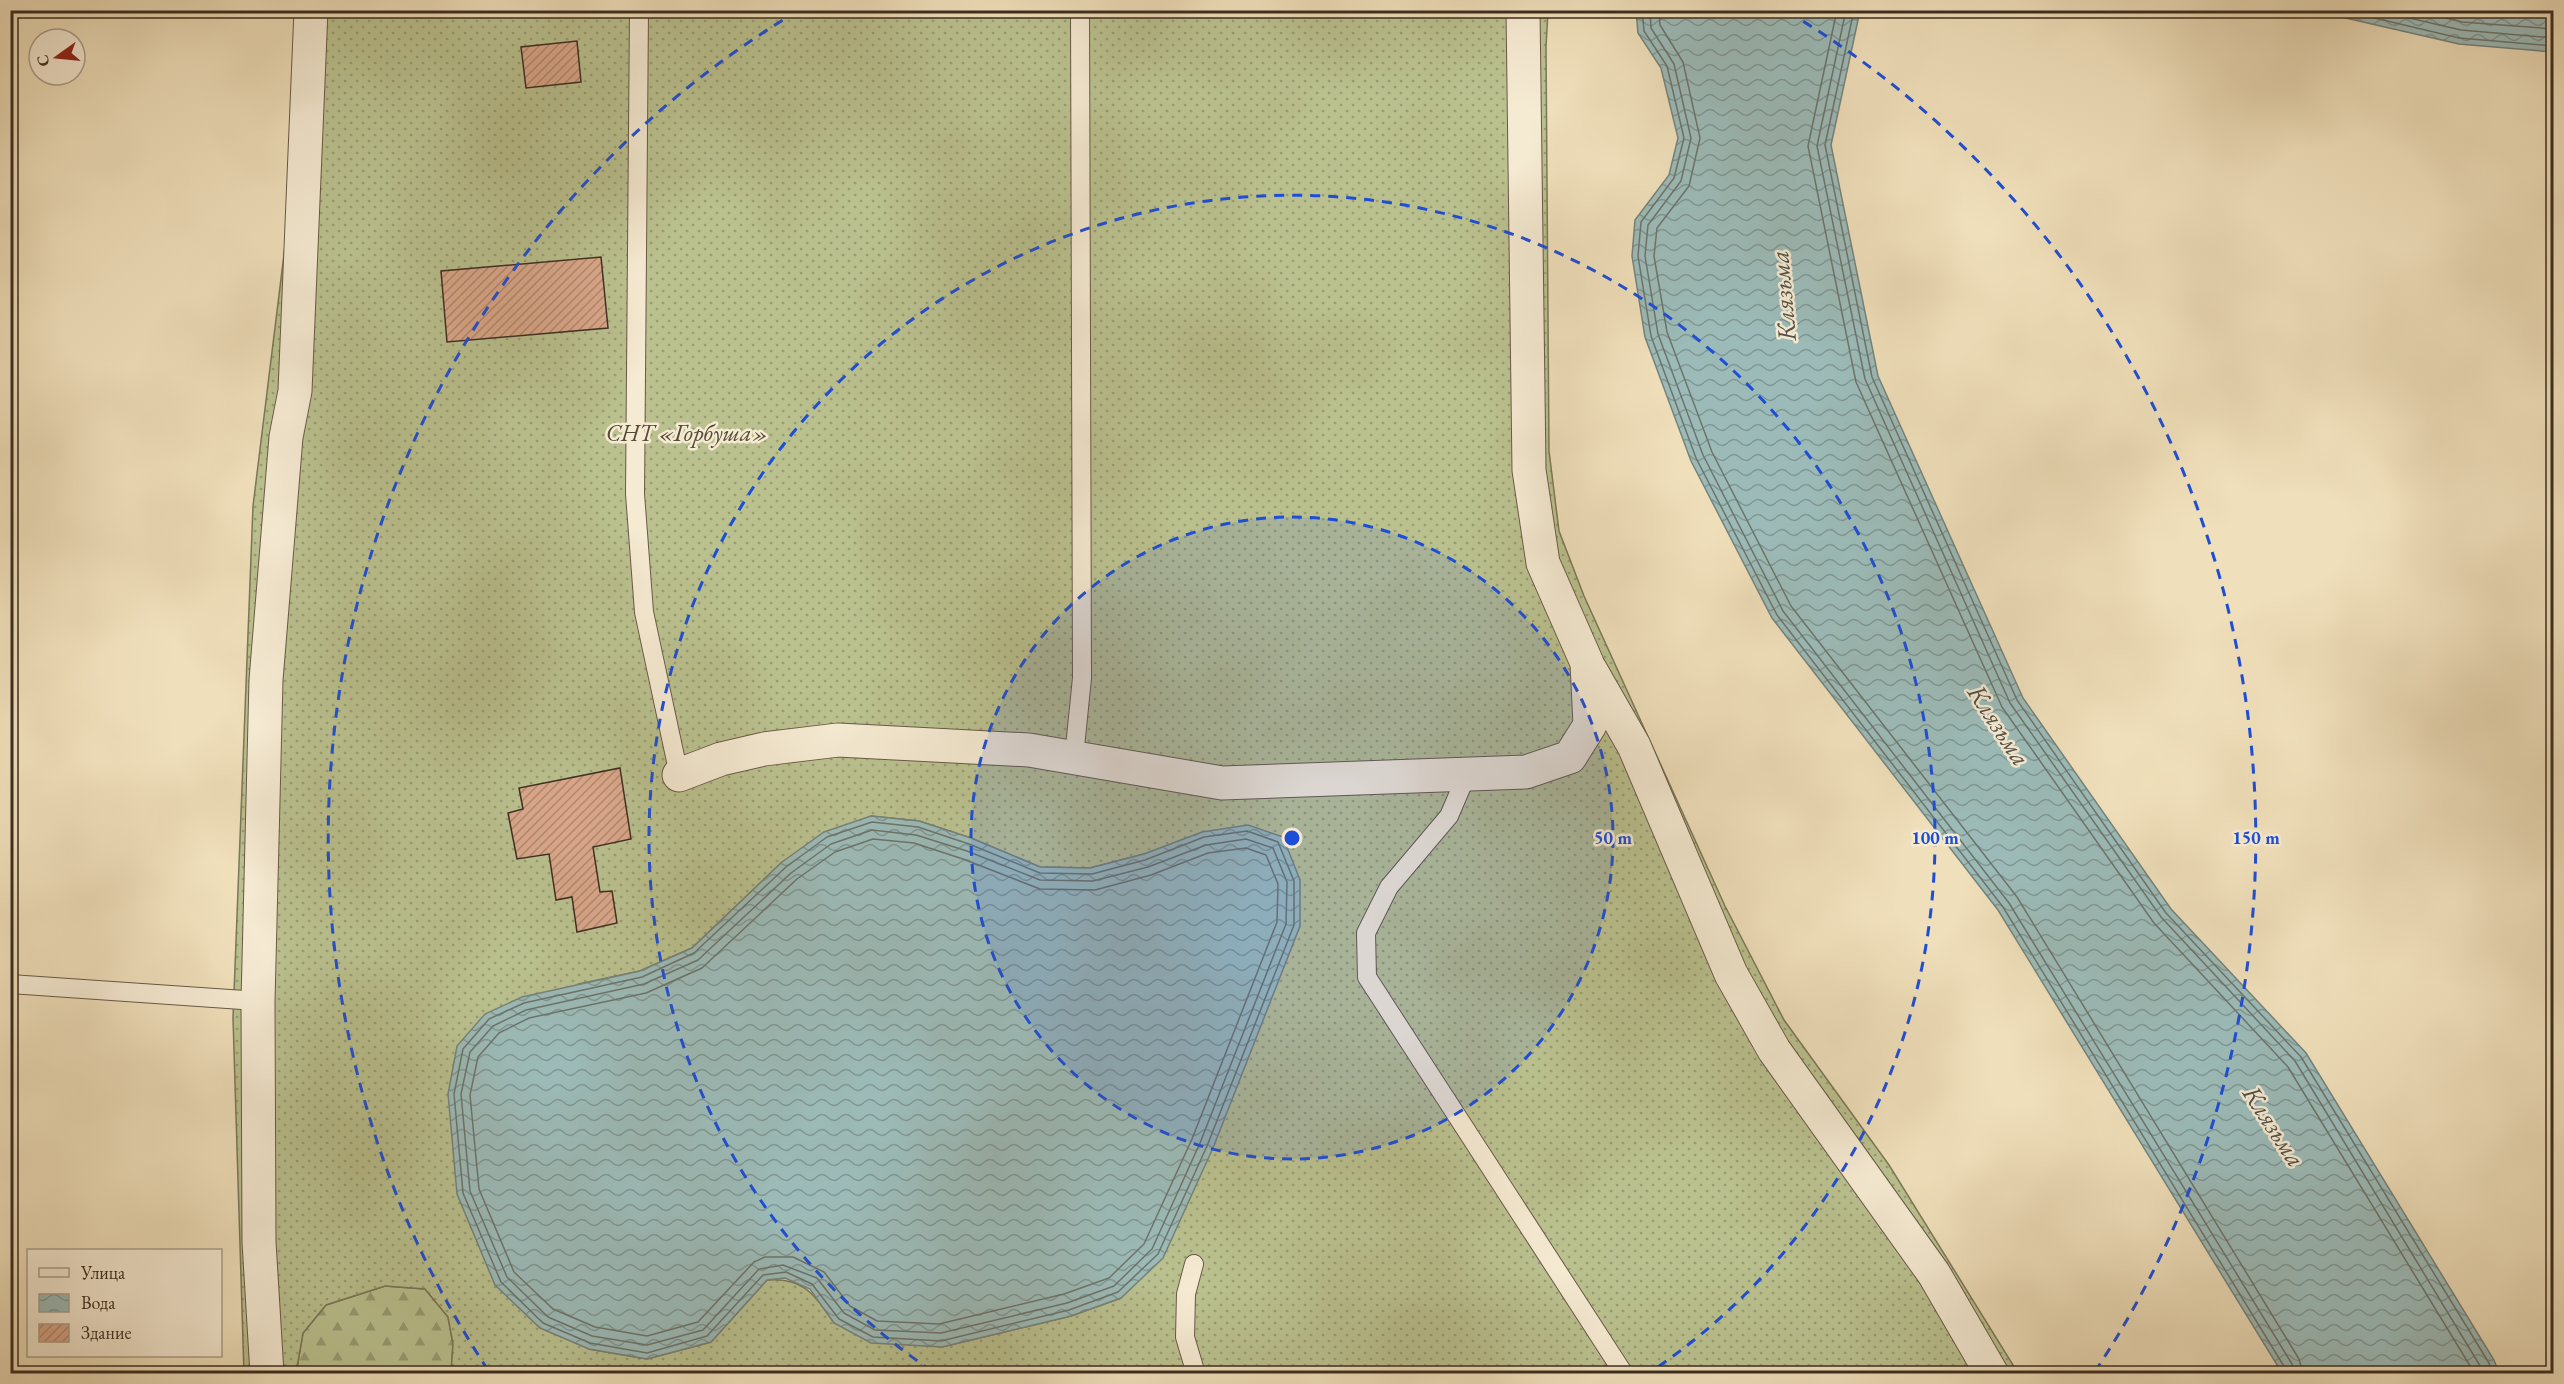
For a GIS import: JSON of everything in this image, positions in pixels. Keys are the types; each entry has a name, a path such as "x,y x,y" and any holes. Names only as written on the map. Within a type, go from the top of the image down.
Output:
{"street":[{"path":"267,1374 259,1242 258,1001 266,680 286,437 295,391 311,10"},
{"path":"1523,10 1529,470 1544,563 1587,663 1634,746 1731,974 1774,1050 1934,1274 1992,1374"},
{"path":"679,775 721,759 764,748 837,740 1029,750 1222,783 1526,772 1570,757 1590,725 1587,663"}],"lane":[{"path":"639,10 635,494 644,612 679,775"},
{"path":"1074,757 1082,678 1080,10"},
{"path":"1467,774 1449,816 1389,887 1370,924 1366,933 1367,977 1624,1374"},
{"path":"10,984 258,1001"},
{"path":"1194,1264 1186,1294 1185,1337 1196,1374"}],"green space":[{"name":"СНТ «Горбуша»","path":"314,11 1548,11 1546,47 1549,451 1559,531 1584,596 1725,906 1784,1020 1889,1165 2018,1373 451,1373 453,1344 448,1317 425,1289 385,1286 326,1305 303,1333 296,1373 244,1374 233,1018 253,506","holes":["871,816 919,821 971,838 1040,867 1090,868 1144,854 1121,1298 1071,1316 942,1347 834,1323 808,1290 791,1282 767,1280 711,1342 647,1359 589,1349 578,984 640,971 692,948 782,862"]},
{"path":"385,1286 425,1289 448,1317 453,1344 451,1373 296,1374 303,1333 326,1305"}],"water":[{"name":"Клязьма","path":"1636,11 1860,11 1831,145 1878,376 2023,698 2171,909 2306,1053 2494,1360 2499,1373 2282,1373 1998,910 1772,618 1691,461 1645,337 1632,256 1635,220 1669,175 1678,138 1661,68 1638,33"},
{"path":"2315,11 2553,11 2553,52 2459,44"},
{"path":"871,816 919,821 971,838 1040,867 1090,868 1144,854 1202,832 1248,825 1283,837 1300,880 1300,926 1213,1148 1163,1258 1121,1298 1071,1316 942,1347 871,1343 834,1323 810,1289 785,1278 767,1280 711,1342 647,1359 589,1349 540,1328 495,1285 457,1194 448,1094 457,1046 485,1014 522,997 640,971 692,948 782,862 824,832"}],"building":[{"path":"577,41 581,82 526,88 521,47"},
{"path":"601,257 608,328 447,342 441,271"},
{"path":"620,768 631,839 593,847 600,892 612,891 617,923 577,932 572,897 556,900 549,854 517,859 508,813 523,809 519,788"}]}
